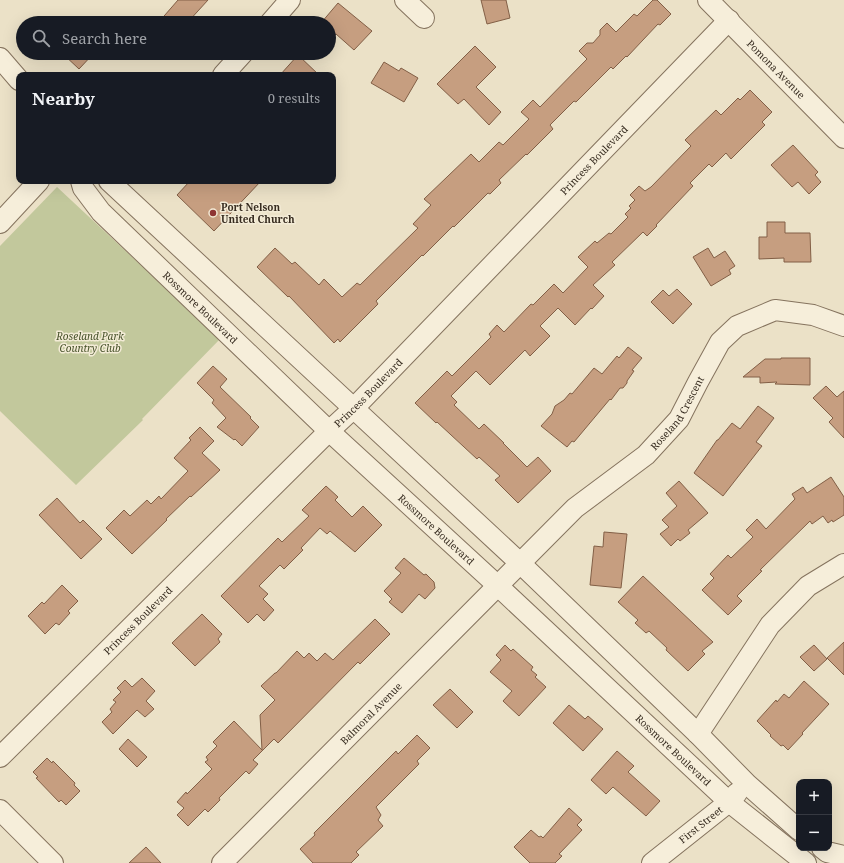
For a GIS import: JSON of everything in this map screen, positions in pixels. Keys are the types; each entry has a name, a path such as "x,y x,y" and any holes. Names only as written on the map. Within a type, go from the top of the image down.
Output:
{"street":[{"path":"405,0 424,18"},
{"name":"Pomona Avenue","path":"708,0 844,138"},
{"path":"276,16 288,1"},
{"name":"Princess Boulevard","path":"0,757 354,408 729,20"},
{"path":"0,58 16,77"},
{"path":"227,72 237,60"},
{"path":"0,223 36,184"},
{"name":"Rossmore Boulevard","path":"82,184 83,188 101,212 329,431 498,586 729,802 806,863"},
{"path":"101,212 119,185 520,563 698,734 747,784 796,827"},
{"name":"Roseland Crescent","path":"520,563 575,508 646,456 679,419 720,342 738,326 775,310 813,315 844,326"},
{"name":"Balmoral Avenue","path":"222,863 520,563"},
{"path":"698,734 770,625 808,586 844,564"},
{"name":"First Street","path":"652,863 729,802 747,784"},
{"path":"0,810 53,863"},
{"path":"826,851 844,856"}],"green space":[{"name":"Roseland Park Country Club","path":"57,187 220,339 142,419 143,420 76,485 0,411 0,246"}],"building":[{"path":"178,0 208,0 193,16 164,16"},
{"path":"481,0 506,0 510,18 487,24"},
{"path":"653,0 657,0 671,14 660,25 658,24 627,57 626,56 613,69 611,67 576,102 574,101 550,125 553,129 499,180 501,183 490,194 488,193 423,256 422,255 376,301 378,304 340,342 338,339 334,343 289,296 288,297 257,267 275,248 292,264 295,262 319,285 324,279 342,297 357,283 360,285 418,228 413,224 431,205 424,199 471,154 479,162 499,142 503,145 529,119 521,112 533,100 540,107 587,59 579,51 587,43 593,43 600,35 600,30 607,23 616,32 634,14 637,16"},
{"path":"338,3 372,31 354,50 336,34 336,16 327,16"},
{"path":"475,46 496,67 476,87 501,112 489,125 464,99 458,104 437,84"},
{"path":"69,60 87,60 79,69"},
{"path":"294,60 303,60 316,72 283,72"},
{"path":"384,62 399,71 401,68 418,78 404,102 371,83"},
{"path":"750,90 772,112 762,122 765,125 731,159 726,153 712,167 709,164 690,183 693,186 656,225 657,226 647,236 643,232 612,262 615,265 593,285 604,296 592,309 591,308 575,325 558,308 540,326 550,336 530,356 525,350 490,385 476,371 451,396 457,402 454,405 479,429 484,424 527,467 538,457 551,471 518,503 495,480 500,476 479,457 477,459 415,403 447,371 452,376 491,337 489,334 497,325 504,332 531,304 533,305 554,284 563,293 588,267 578,257 595,241 597,243 609,233 611,234 628,217 625,214 631,208 629,206 635,200 630,195 639,186 645,191 651,187 691,146 685,140 716,110 721,115 738,98 740,100"},
{"path":"793,145 818,172 815,175 821,182 809,194 798,182 792,187 771,165"},
{"name":"Port Nelson United Church","path":"187,184 258,184 214,231 177,195"},
{"path":"767,222 785,222 785,233 810,233 811,262 784,262 784,258 759,259 759,237 767,237"},
{"path":"708,248 714,258 725,251 735,266 729,270 731,274 711,286 693,257"},
{"path":"677,289 692,304 673,324 651,302 663,290 669,296"},
{"path":"628,347 642,358 632,370 634,371 623,388 620,388 611,400 610,399 574,442 572,441 567,447 541,426 552,414 555,406 564,400 570,393 572,394 594,368 602,374 617,356 619,358"},
{"path":"810,358 810,385 775,384 777,382 760,383 760,377 743,377 765,359"},
{"path":"213,366 227,379 220,387 251,417 250,418 259,427 242,446 235,439 234,440 217,427 226,418 212,403 214,400 197,383"},
{"path":"826,386 837,397 844,391 844,438 829,422 833,418 813,398"},
{"path":"758,406 774,418 756,442 762,446 723,496 694,473 717,440 732,423 740,429"},
{"path":"200,427 214,441 202,453 220,470 191,497 190,496 132,554 106,528 124,510 130,516 147,500 151,504 159,496 161,499 188,471 174,458 191,440 189,438"},
{"path":"831,477 844,497 844,515 833,522 832,520 828,523 823,516 812,524 810,521 760,570 762,571 737,596 742,601 728,615 702,590 714,578 710,574 728,555 731,558 753,537 746,530 757,519 766,529 795,499 792,494 803,487 807,493"},
{"path":"679,481 708,513 688,530 690,533 680,541 678,539 671,546 660,534 669,527 662,520 677,506 666,493"},
{"path":"326,486 338,497 335,500 352,517 363,506 382,525 355,552 330,531 327,534 320,528 301,548 303,550 284,569 280,565 259,586 268,594 263,599 274,610 264,621 257,614 248,623 221,596 278,538 282,542 309,516 302,510"},
{"path":"57,498 80,523 83,520 102,539 81,559 39,515"},
{"path":"604,532 627,534 621,588 590,585 594,546 603,547"},
{"path":"404,558 424,575 426,574 434,582 435,588 425,599 419,594 402,613 389,602 392,599 384,591 401,573 395,568"},
{"path":"643,576 713,642 702,651 705,654 688,671 649,631 646,633 635,623 638,620 618,602"},
{"path":"62,585 78,601 68,611 70,613 59,625 56,623 45,634 28,616 42,602 44,604"},
{"path":"202,614 222,634 218,639 220,642 195,666 172,643"},
{"path":"375,619 390,634 360,664 358,662 278,743 274,739 253,760 258,764 249,774 246,771 219,798 220,800 208,812 205,809 188,826 177,815 184,808 177,802 212,769 205,762 208,760 206,757 217,746 213,742 234,721 262,750 260,715 275,700 261,686 297,651 304,658 309,653 317,661 325,653 333,660"},
{"path":"844,642 844,675 827,658"},
{"path":"505,645 511,651 513,649 533,667 531,670 537,675 535,677 546,687 519,716 503,701 512,691 490,672 501,660 496,655"},
{"path":"814,645 827,659 814,671 800,657"},
{"path":"142,678 155,691 146,701 154,709 145,717 137,710 113,734 102,722 112,712 110,709 116,702 113,700 121,692 117,688 125,680 132,687"},
{"path":"804,681 829,704 788,750 770,736 771,735 757,721 776,700 777,702 784,694 789,698"},
{"path":"450,689 473,712 457,728 433,705"},
{"path":"569,705 585,719 588,716 603,729 583,751 553,723"},
{"path":"417,735 430,748 417,761 419,764 376,807 381,815 378,820 383,826 356,852 359,855 351,863 313,863 300,849 396,751 398,754"},
{"path":"128,739 147,757 137,767 119,749"},
{"path":"617,751 634,766 628,772 660,801 646,816 613,787 606,794 591,780"},
{"path":"47,758 52,763 53,761 75,783 74,785 80,791 66,805 61,800 59,802 36,778 38,777 33,772"},
{"path":"569,808 582,820 577,825 582,830 559,854 562,856 555,863 530,863 514,847 531,830 539,837 541,836 543,838"},
{"path":"146,847 161,863 129,863"}],"place":[{"name":"Port Nelson United Church","path":"213,213"}]}
